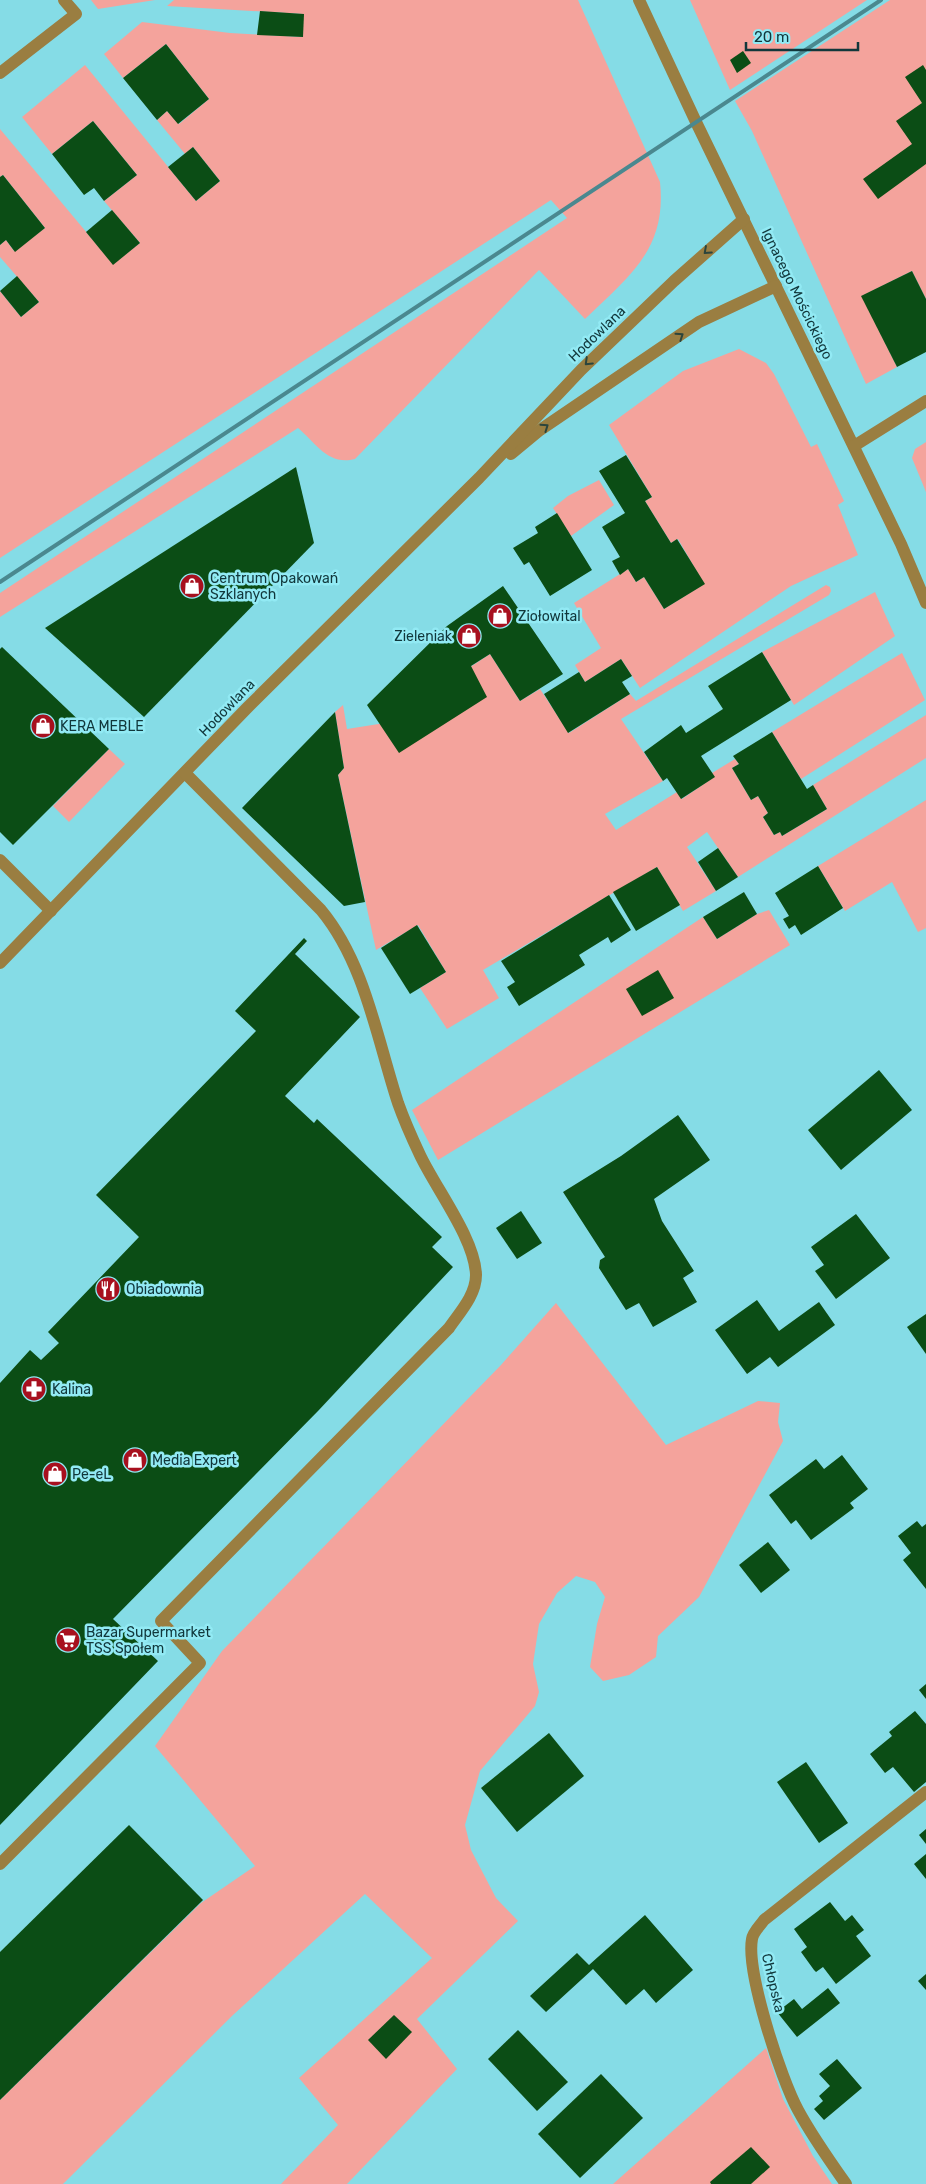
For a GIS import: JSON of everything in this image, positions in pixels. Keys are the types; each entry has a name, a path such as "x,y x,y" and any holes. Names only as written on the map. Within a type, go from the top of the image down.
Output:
{"street":[{"path":"0,73 76,14 64,0"},
{"name":"Ignacego Mościckiego","path":"639,0 696,122 901,544 926,603"},
{"name":"Hodowlana","path":"0,963 185,773 479,478 580,370 674,281 744,219"},
{"name":"Hodowlana","path":"479,478 540,430 699,322 776,286"},
{"path":"854,446 926,400"},
{"path":"0,1864 200,1663 162,1621 449,1328 473,1292 476,1274 470,1248 428,1171 399,1105 363,989 337,929 321,910 185,773"},
{"path":"0,860 51,911"},
{"name":"Chłopska","path":"846,2184 797,2109 783,2073 756,1986 750,1954 752,1936 764,1920 926,1792"}],"shaded area":[{"path":"91,0 155,0 98,9"},
{"path":"174,0 578,0 660,182 661,206 657,226 651,244 642,260 630,275 585,319 539,270 355,459 337,459 330,456 323,452 298,428 0,617 0,593 567,218 551,200 0,558 0,291 21,317 39,302 0,257 0,245 6,240 14,251 45,228 3,175 0,177 0,129 113,264 140,243 104,201 137,175 93,121 52,154 22,117 85,65 196,201 220,181 193,147 185,154 157,120 167,111 179,124 209,99 166,44 123,78 104,54 142,22 230,33 303,37 303,14 167,6"},
{"path":"690,0 867,0 730,90"},
{"path":"890,0 926,0 926,299 912,271 862,296 897,367 866,384 752,131 735,101"},
{"path":"739,349 766,363 774,374 811,447 817,444 844,501 838,505 858,555 791,586 640,688 621,659 585,682 575,665 601,648 574,603 628,569 636,582 644,577 664,609 704,584 678,539 671,543 645,501 652,497 609,425 683,371"},
{"path":"926,442 926,492 912,458 915,449"},
{"path":"599,480 614,505 571,536 553,508 568,496"},
{"path":"826,585 830,587 829,595 621,719 663,781 605,814 616,830 677,792 682,799 714,777 712,773 735,759 739,764 732,768 751,800 758,796 768,813 763,817 774,835 780,832 782,836 827,809 813,785 926,715 926,758 738,877 707,832 687,847 716,891 683,911 657,867 483,970 499,998 447,1029 420,988 446,972 418,925 376,950 338,775 344,768 335,712 343,705 347,729 385,723 490,654 520,701 540,689 569,733 630,694 636,701"},
{"path":"875,592 895,636 794,705 762,652"},
{"path":"902,653 925,700 801,779 772,732"},
{"path":"109,749 125,764 69,822 53,806"},
{"path":"926,800 926,928 918,932 892,882 845,911 818,866"},
{"path":"769,910 790,945 438,1160 412,1110 703,917 717,939 757,914"},
{"path":"556,1303 666,1445 758,1401 780,1403 778,1422 783,1441 699,1597 658,1636 656,1657 629,1675 603,1681 590,1667 597,1624 605,1597 595,1582 576,1576 557,1593 539,1624 533,1664 539,1692 535,1706 480,1771 465,1825 471,1850 496,1898 518,1921 417,2019 457,2069 347,2184 281,2184 338,2125 299,2078 432,1958 365,1894 233,2015 63,2184 0,2184 0,2100 201,1903 255,1866 155,1746 222,1651 501,1365"},
{"path":"766,2048 783,2099 813,2156 832,2184 613,2184"}],"building":[{"path":"260,11 304,14 303,37 257,35"},
{"path":"166,44 209,99 178,124 167,111 157,120 123,78"},
{"path":"743,51 751,63 737,73 730,60"},
{"path":"923,65 926,70 926,164 878,199 863,179 912,144 896,121 922,103 905,77"},
{"path":"93,121 137,175 104,201 94,188 84,195 52,154"},
{"path":"193,147 220,181 196,201 168,167"},
{"path":"3,175 45,228 15,252 6,240 0,245 0,177"},
{"path":"112,210 140,243 113,265 86,232"},
{"path":"912,271 926,299 926,352 897,367 861,296"},
{"path":"17,276 39,302 21,317 0,291"},
{"path":"626,455 652,497 645,501 671,543 677,539 705,584 664,609 644,577 636,582 628,569 620,575 612,561 620,557 602,527 625,513 599,471"},
{"name":"Centrum Opakowań Szklanych","path":"296,467 314,543 144,717 45,628"},
{"path":"557,513 592,570 550,596 529,562 524,565 513,548 538,533 535,527"},
{"path":"503,586 563,674 520,701 490,654 471,666 487,697 399,753 367,705 447,626"},
{"name":"KERA MEBLE","path":"2,647 109,749 13,845 0,832 0,649"},
{"path":"762,652 791,700 701,756 715,777 681,799 667,778 663,781 644,752 681,725 686,733 723,709 708,686"},
{"path":"621,659 632,676 622,682 630,694 568,733 544,694 579,672 585,682"},
{"path":"335,712 344,768 338,775 365,902 344,906 242,808"},
{"path":"772,732 807,789 813,785 827,809 782,836 780,832 774,835 763,817 768,813 758,796 751,800 732,768 739,764 733,756"},
{"path":"718,848 738,877 716,891 698,862"},
{"path":"818,866 843,908 801,935 795,925 789,929 783,919 789,916 775,893"},
{"path":"657,867 680,905 636,931 613,892"},
{"path":"744,892 757,914 717,939 703,917"},
{"path":"609,895 631,930 611,943 608,937 579,955 585,965 519,1006 507,987 515,982 501,961"},
{"path":"417,925 446,972 410,994 381,948"},
{"path":"304,938 307,941 295,954 360,1017 285,1096 314,1123 317,1119 442,1237 432,1247 453,1267 318,1411 113,1619 158,1661 0,1825 0,1383 30,1350 41,1360 59,1343 48,1332 139,1237 96,1195 256,1031 235,1011"},
{"path":"658,970 674,998 642,1016 626,989"},
{"path":"879,1070 912,1110 841,1170 808,1130"},
{"path":"678,1115 710,1160 654,1199 662,1221 694,1271 683,1278 697,1302 653,1327 639,1303 626,1310 599,1268 600,1260 605,1257 563,1192 621,1156"},
{"path":"521,1211 542,1243 517,1259 496,1228"},
{"path":"856,1214 890,1258 836,1299 815,1271 824,1265 811,1247"},
{"path":"757,1300 779,1331 819,1302 835,1325 778,1367 770,1357 747,1374 715,1330"},
{"path":"926,1314 926,1354 907,1327"},
{"path":"842,1455 868,1489 850,1503 854,1508 811,1540 796,1520 791,1524 769,1495 816,1459 824,1469"},
{"path":"917,1521 922,1527 926,1524 926,1589 903,1560 911,1553 898,1536"},
{"path":"768,1542 790,1570 761,1593 739,1565"},
{"path":"926,1684 926,1699 919,1690"},
{"path":"915,1711 926,1724 926,1782 914,1792 893,1767 885,1773 870,1754 892,1736 889,1732"},
{"path":"549,1733 584,1776 517,1832 481,1788"},
{"path":"806,1762 848,1823 819,1843 777,1782"},
{"path":"129,1825 203,1900 0,2100 0,1952"},
{"path":"926,1829 926,1844 919,1835"},
{"path":"926,1854 926,1879 914,1864"},
{"path":"830,1902 845,1921 852,1915 864,1930 856,1936 871,1956 836,1984 823,1967 816,1972 814,1970 801,1952 807,1947 794,1929"},
{"path":"645,1915 693,1970 656,2003 644,1989 626,2005 593,1969 546,2012 530,1996 577,1953 589,1965"},
{"path":"926,1974 926,1990 918,1981"},
{"path":"828,1988 840,2003 797,2037 777,2012 794,1999 802,2009"},
{"path":"394,2015 412,2032 386,2059 368,2040"},
{"path":"518,2030 568,2082 537,2111 488,2059"},
{"path":"837,2059 862,2088 824,2120 814,2109 823,2101 819,2096 830,2086 819,2074"},
{"path":"601,2074 643,2118 580,2178 538,2134"},
{"path":"751,2147 770,2167 751,2184 711,2184 710,2182"}],"railway":[{"path":"0,582 881,0"}],"place":[{"name":"Centrum Opakowań Szklanych","path":"192,586"},
{"name":"Ziołowital","path":"500,616"},
{"name":"Zieleniak","path":"469,636"},
{"name":"KERA MEBLE","path":"43,726"},
{"name":"Obiadownia","path":"108,1289"},
{"name":"Kalina","path":"34,1389"},
{"name":"Media Expert","path":"135,1460"},
{"name":"Pe-eL","path":"55,1474"},
{"name":"Bazar Supermarket TSS Społem","path":"68,1640"}]}
